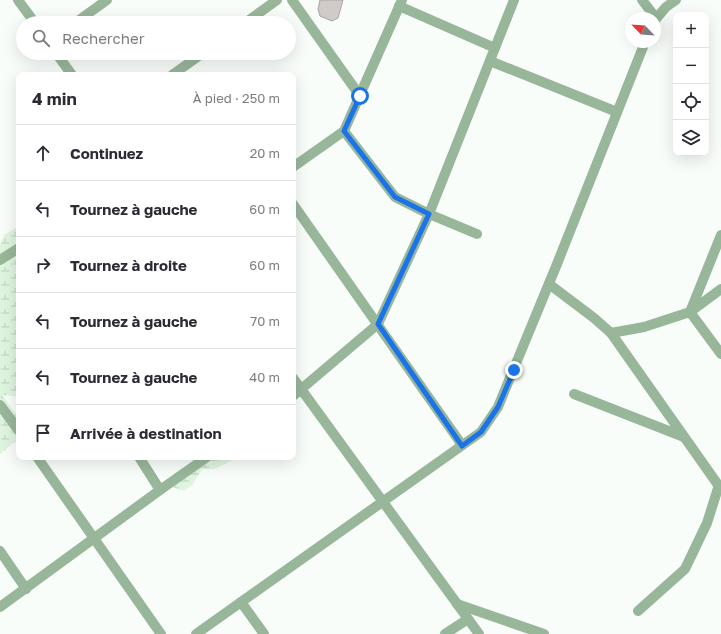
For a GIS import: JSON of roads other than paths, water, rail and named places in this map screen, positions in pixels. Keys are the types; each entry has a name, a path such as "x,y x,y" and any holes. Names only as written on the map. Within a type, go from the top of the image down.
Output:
{"street":[{"path":"18,0 30,16"},
{"path":"85,16 107,0"},
{"path":"255,16 277,0"},
{"path":"292,0 360,96"},
{"path":"479,634 383,502 297,393 378,324 429,214 514,0"},
{"path":"642,0 650,12"},
{"path":"661,14 676,0"},
{"path":"296,165 344,131 401,3 495,48"},
{"path":"196,634 481,432 498,407 549,284 643,48"},
{"path":"61,60 70,72"},
{"path":"176,72 193,60"},
{"path":"490,61 617,112"},
{"path":"344,131 395,197 429,214 477,234"},
{"path":"296,208 462,446"},
{"path":"690,312 721,235"},
{"path":"0,260 16,250"},
{"path":"549,284 594,318 611,333 720,487 707,523 684,569 638,611"},
{"path":"611,333 644,327 690,312 721,289"},
{"path":"690,312 721,354"},
{"path":"574,394 684,437"},
{"path":"0,405 16,427"},
{"path":"39,460 161,634"},
{"path":"141,460 160,490"},
{"path":"0,607 203,460"},
{"path":"0,551 26,589"},
{"path":"241,602 264,634"},
{"path":"457,604 544,634"},
{"path":"445,634 468,619"}]}
